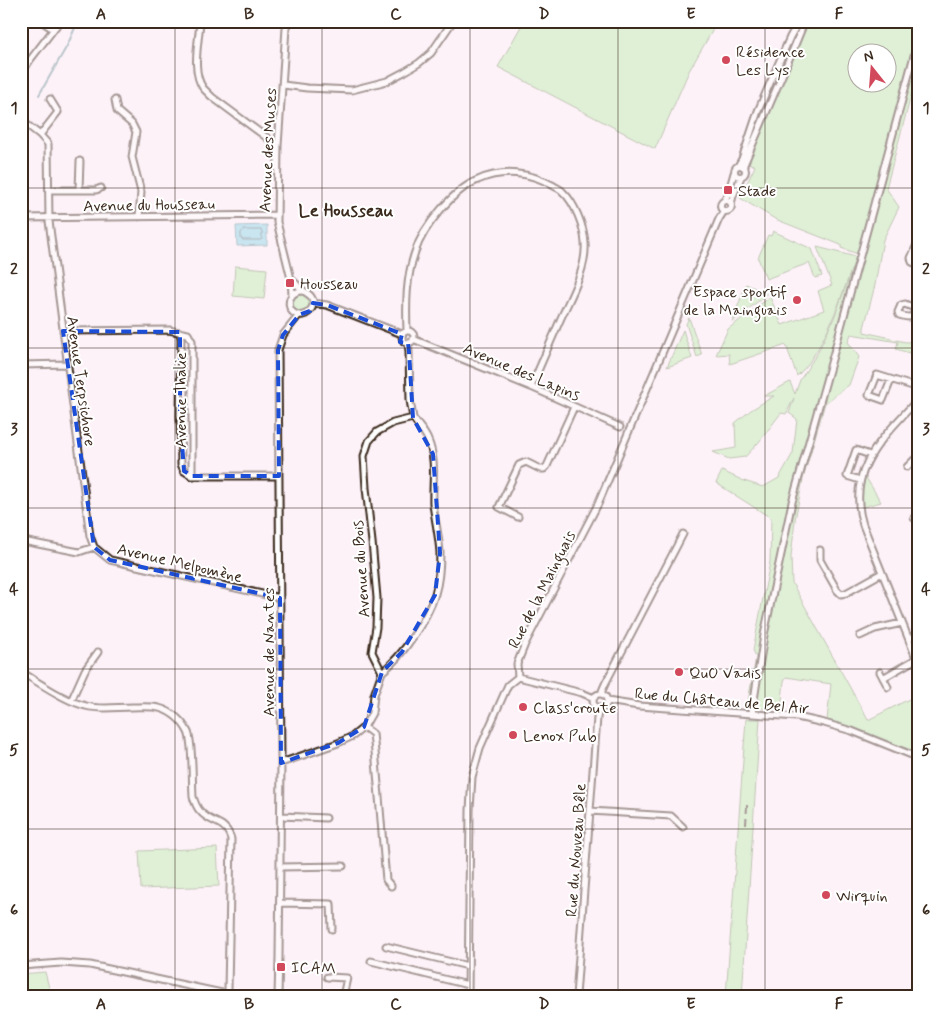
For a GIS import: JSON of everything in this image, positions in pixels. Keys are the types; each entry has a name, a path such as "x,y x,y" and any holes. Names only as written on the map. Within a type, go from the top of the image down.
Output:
{"street":[{"path":"21,26 24,21"},
{"path":"41,21 53,29"},
{"path":"21,74 60,21"},
{"path":"200,21 196,64 197,75 203,87 212,97 278,146"},
{"name":"Avenue des Muses","path":"289,21 286,28 278,146 277,222 291,279 292,295"},
{"path":"283,85 352,90 387,81 419,63 431,53 453,21"},
{"path":"802,22 790,37 758,111 742,159 741,166 745,173 733,196 730,209 724,211 721,206 728,194 734,169 741,166 795,45 802,22"},
{"path":"752,713 764,635 792,502 919,37"},
{"path":"21,120 40,134 58,112 50,100"},
{"path":"115,100 116,110 132,124 136,132 132,157 141,192 139,217"},
{"name":"Avenue Terpsichore","path":"40,134 48,144 48,218 90,536 94,547"},
{"path":"79,190 80,161"},
{"path":"734,173 737,176 742,176"},
{"path":"408,343 403,340 407,285 415,251 422,235 433,218 463,188 477,180 495,174 519,174 534,177 563,192 574,206 580,221 585,244 583,263 575,286 531,387"},
{"path":"49,190 96,190 101,188"},
{"path":"724,201 729,201 731,204"},
{"name":"Rue de la Mainguais","path":"468,996 472,777 480,748 508,685 518,677 517,664 522,651 598,504 724,211"},
{"name":"Avenue du Housseau","path":"21,218 277,215"},
{"path":"919,240 911,258 912,262 917,264 919,262"},
{"path":"291,279 311,295 313,303 310,311 299,315 290,309 289,302 292,295 297,291 304,291"},
{"path":"313,303 327,305 412,333 413,339 408,343"},
{"name":"Avenue de Nantes","path":"278,996 281,762 278,350 283,335 299,315"},
{"name":"Avenue Thalie","path":"63,331 169,330 188,334 192,342 192,476"},
{"path":"180,332 182,339 181,464 184,471 192,476 279,476"},
{"name":"Avenue des Lapins","path":"413,339 620,426"},
{"path":"281,762 338,743 364,727 372,713 374,694 382,672 402,652 422,622 435,595 440,553 433,502 433,454 428,439 413,418 410,400 408,343"},
{"path":"21,365 68,364"},
{"path":"891,380 883,400 869,396 876,375 919,388"},
{"path":"883,678 918,662 860,518 858,491 860,480 870,455 919,398"},
{"path":"913,404 919,409"},
{"path":"518,517 499,507 519,465 526,462 540,469 544,469 547,466 574,407"},
{"name":"Avenue du Bois","path":"382,672 372,652 376,627 377,598 364,456 369,441 377,432 393,423 413,418"},
{"path":"860,480 847,476 856,450 870,455"},
{"path":"907,467 914,460 919,459"},
{"path":"602,694 605,684 683,534"},
{"name":"Avenue Melpomène","path":"21,538 28,542 79,552 94,547 110,560 280,598"},
{"path":"820,550 820,560 841,594 882,572"},
{"path":"860,636 875,629 902,623"},
{"path":"909,639 919,631"},
{"path":"72,701 84,670 98,652"},
{"path":"21,672 72,701 87,706 99,708 158,708 176,717 189,733 193,797 196,805 207,818 226,828 231,839 227,994"},
{"path":"880,672 888,687"},
{"path":"518,677 582,693 594,698"},
{"path":"598,694 602,694 606,697 607,701 603,707 599,707 594,704 594,698 598,694"},
{"name":"Rue du Château de Bel Air","path":"607,701 640,706 797,717 852,731 919,758"},
{"name":"Rue du Nouveau Bêle","path":"576,996 599,707"},
{"path":"364,727 373,734 386,880 391,886"},
{"path":"590,811 671,816 683,827"},
{"path":"281,816 326,818"},
{"path":"280,868 343,866"},
{"path":"280,902 331,904 332,929"},
{"path":"386,946 468,966"},
{"path":"371,961 468,985"},
{"path":"21,966 61,963 90,965 236,996"},
{"path":"327,977 347,978 343,996"}],"highlighted area":[{"path":"313,303 327,305 402,334 400,342 408,343 413,418 433,454 440,553 435,595 402,652 382,672 364,727 338,743 281,763 280,598 110,560 94,547 63,331 180,332 180,415 184,471 192,476 279,476 278,350 283,335 299,315 310,311"}],"green space":[{"path":"524,21 718,21 689,71 655,149 498,67"},
{"path":"795,21 919,21 919,66 886,188 899,207 883,240 864,332 906,342 919,341 919,353 909,353 896,349 898,342 851,334 848,342 859,357 849,385 825,403 803,479 795,520 791,557 792,583 868,720 919,694 919,753 827,720 831,684 786,677 781,710 747,707 756,657 753,650 770,562 771,518 716,483 722,471 763,487 779,478 793,453 797,419 789,413 794,398 786,414 781,413 745,457 729,459 713,452 736,448 735,423 751,410 774,396 764,396 790,382 795,394 800,380 818,352 834,318 858,254 841,248 841,245 775,219 740,198 755,166 738,158 756,110"},
{"path":"773,231 812,249 822,276 815,278 809,263 766,279 758,258 768,235 771,236"},
{"path":"817,247 856,257 824,337 803,370 797,376 786,345 730,364 729,354 716,355 728,329 770,297 782,325 824,310 818,291 832,285"},
{"path":"235,266 267,269 264,299 233,296"},
{"path":"746,284 766,293 766,295 732,322"},
{"path":"301,293 308,296 311,303 308,310 301,313 294,310 291,303 294,296"},
{"path":"689,318 702,355 697,357 686,324"},
{"path":"683,330 692,358 667,367"},
{"path":"865,476 881,502 863,507 862,494"},
{"path":"746,719 760,719 742,996 726,996"},
{"path":"217,848 219,886 141,889 139,851"},
{"path":"45,972 51,996 21,996 21,974"}],"water":[{"path":"267,225 267,245 237,246 236,226"}],"waterway":[{"path":"39,95 67,46 78,21"}],"railway":[{"path":"746,825 747,805"}],"place":[{"name":"Résidence Les Lys","path":"726,60"},
{"name":"Stade","path":"728,190"},
{"name":"Housseau","path":"290,283"},
{"name":"Espace sportif de la Mainguais","path":"797,300"},
{"name":"QuO Vadis","path":"679,672"},
{"name":"Class'croute","path":"523,707"},
{"name":"Lenox Pub","path":"513,735"},
{"name":"Wirquin","path":"826,895"},
{"name":"ICAM","path":"281,967"}],"district":[{"name":"Le Housseau","path":"346,210"}]}
